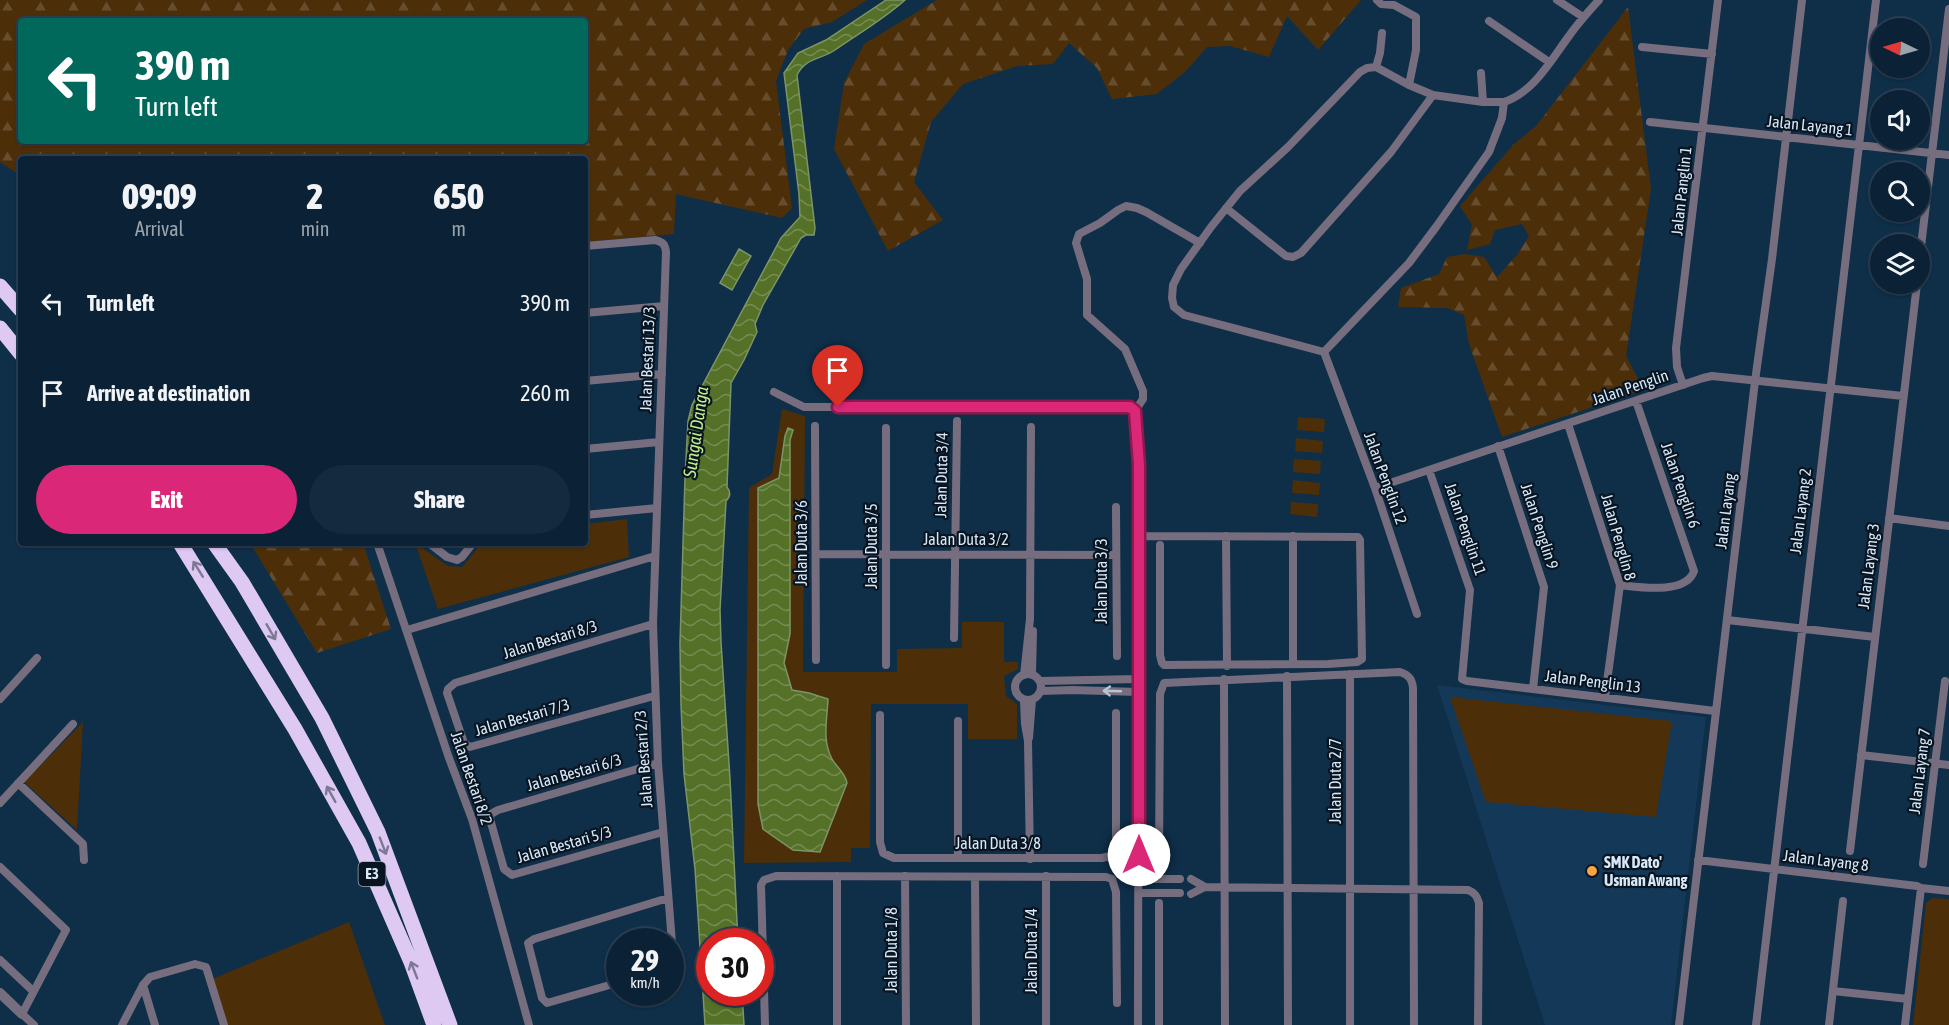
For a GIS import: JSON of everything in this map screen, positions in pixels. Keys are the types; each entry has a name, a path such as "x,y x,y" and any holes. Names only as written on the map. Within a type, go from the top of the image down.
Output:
{"highway":[{"path":"0,286 18,306"},
{"path":"0,328 18,350"},
{"name":"E3","path":"182,546 295,729 358,843 411,962 434,1025"},
{"name":"E3","path":"216,546 242,582 322,718 378,832 450,1025"}],"street":[{"path":"1377,0 1382,4 1394,5 1416,17 1416,50 1409,85"},
{"path":"1557,0 1583,17"},
{"path":"1504,102 1502,118 1489,152 1436,227 1409,262 1324,352 1185,315 1174,307 1173,285 1181,269 1226,208 1240,191 1288,147 1360,72 1376,67 1433,95 1483,102 1504,102 1530,87 1583,17 1599,0"},
{"name":"Jalan Panglin 1","path":"1683,385 1677,367 1676,348 1718,0"},
{"name":"Jalan Layang","path":"1679,1025 1802,0"},
{"name":"Jalan Layang 2","path":"1756,1025 1876,0"},
{"path":"1922,234 1949,9"},
{"path":"1489,21 1549,63"},
{"path":"1376,67 1382,33"},
{"path":"1642,47 1712,54"},
{"path":"1481,73 1483,102"},
{"path":"1226,208 1286,256 1293,257 1301,253 1391,152 1433,95"},
{"name":"Jalan Layang 1","path":"1650,122 1949,155"},
{"path":"774,392 804,407 1132,409 1142,403 1143,394 1125,349 1087,315 1088,283 1076,243 1077,237 1126,206 1146,212 1200,243"},
{"name":"Jalan Bestari 13/3","path":"588,246 647,241 661,241 666,245 655,556"},
{"name":"Jalan Layang 3","path":"1850,851 1916,294"},
{"path":"588,313 664,306"},
{"name":"Jalan Penglin 12","path":"1324,352 1375,488 1417,614"},
{"path":"588,381 662,374"},
{"name":"Jalan Penglin","path":"1375,488 1712,376 1904,396"},
{"name":"Jalan Penglin 6","path":"1620,585 1662,589 1686,581 1694,571 1636,401"},
{"path":"1132,409 1139,465 1138,1025"},
{"name":"Jalan Duta 3/4","path":"954,638 957,421"},
{"name":"Jalan Penglin 8","path":"1568,424 1620,585 1605,697"},
{"name":"Jalan Duta 3/6","path":"815,426 816,660"},
{"path":"1028,674 1031,427"},
{"name":"Jalan Duta 3/5","path":"886,428 886,665"},
{"path":"588,449 659,442"},
{"name":"Jalan Penglin 9","path":"1498,446 1544,587 1533,689"},
{"name":"Jalan Penglin 11","path":"1429,470 1470,590 1461,671 1462,679 1467,681"},
{"name":"Jalan Duta 3/3","path":"1116,507 1116,656"},
{"path":"588,515 657,508"},
{"path":"1889,518 1949,526"},
{"path":"1138,536 1355,536 1360,540 1362,659 1357,662 1227,666 1168,666 1162,663 1160,544"},
{"path":"1226,536 1227,666"},
{"path":"1293,536 1293,664"},
{"name":"Jalan Bestari 8/2","path":"378,546 449,758 472,819 529,1025"},
{"path":"433,546 447,557 457,560 471,546"},
{"name":"Jalan Duta 3/2","path":"816,554 1116,555"},
{"path":"407,630 655,556"},
{"name":"Jalan Bestari 2/3","path":"655,556 654,696 671,928"},
{"path":"1726,620 1875,637"},
{"name":"Jalan Bestari 8/3","path":"455,683 653,624"},
{"path":"0,699 37,658"},
{"path":"1159,865 1160,689 1164,683 1400,672 1410,677 1413,682 1414,1025"},
{"path":"1028,674 1040,681 1138,679"},
{"path":"1028,674 1017,681 1016,689 1020,697 1028,700 1038,697 1041,691 1040,681"},
{"name":"Jalan Duta 2/7","path":"1350,674 1350,1025"},
{"path":"1287,676 1288,1025"},
{"path":"1224,679 1224,1025"},
{"name":"Jalan Penglin 13","path":"1467,681 1715,711"},
{"name":"Jalan Layang 7","path":"1923,864 1945,681"},
{"name":"Jalan Bestari 7/3","path":"455,683 448,689 448,698 464,743 470,747 654,696"},
{"path":"1041,691 1138,692"},
{"path":"1028,700 1024,724 1028,741 1030,859"},
{"name":"Jalan Duta 3/8","path":"880,715 880,842 883,853 894,858 1030,859 1102,858 1114,855 1116,842 1116,713"},
{"path":"958,722 958,858"},
{"path":"0,802 73,724"},
{"path":"1861,755 1949,765"},
{"name":"Jalan Bestari 6/3","path":"498,810 658,764"},
{"path":"18,783 82,844 84,860"},
{"name":"Jalan Bestari 5/3","path":"498,810 491,814 490,824 504,868 512,875 663,832"},
{"name":"Jalan Layang 8","path":"1698,860 1949,891"},
{"path":"0,867 66,930 22,1014"},
{"path":"765,1025 761,885 764,880 776,876 1099,876 1112,879 1116,892 1117,1003"},
{"path":"837,876 837,1025"},
{"name":"Jalan Duta 1/8","path":"905,876 906,1025"},
{"name":"Jalan Duta 1/4","path":"1046,876 1046,1025"},
{"path":"975,877 976,1025"},
{"path":"1139,879 1180,879"},
{"path":"1191,879 1205,887"},
{"path":"1191,894 1205,887 1468,890 1478,898 1478,1025"},
{"path":"1905,1025 1921,888"},
{"path":"1138,893 1180,893"},
{"path":"606,986 547,1003 542,998 528,951 528,943 534,939 668,898"},
{"path":"1829,1025 1844,901"},
{"path":"1159,903 1160,1025"},
{"path":"0,960 33,990"},
{"path":"122,1025 143,985 150,977 195,964 206,967 224,1025"},
{"path":"143,985 155,1025"},
{"path":"1833,991 1908,999"},
{"path":"0,993 34,1025"}],"shaded area":[{"name":"SMK Dato' Usman Awang","path":"1437,685 1706,717 1671,1025 1545,1025"}],"green space":[{"path":"0,0 867,0 832,22 804,29 788,50 776,81 792,208 782,218 676,194 674,234 588,242 588,156 18,156 18,174 0,162"},
{"path":"937,0 1361,0 1318,50 1287,16 1269,57 1230,46 1207,47 1186,71 1157,94 1112,99 1097,68 1069,43 1053,64 1017,66 963,84 931,122 914,182 943,220 888,251 834,149 844,83 864,44"},
{"path":"1628,7 1651,189 1626,356 1644,390 1502,437 1469,344 1464,315 1448,308 1398,307 1401,288 1439,274 1447,257 1465,254 1484,257 1497,277 1517,255 1529,236 1522,224 1495,230 1490,244 1467,250 1472,225 1460,206 1514,144 1536,126"},
{"path":"782,409 805,416 803,672 897,672 897,649 962,648 962,622 1004,622 1004,662 1018,662 1018,669 1004,676 1006,696 1017,704 1017,739 968,739 968,704 871,704 870,848 851,848 851,862 744,863 749,488 772,474"},
{"path":"1298,417 1325,419 1324,432 1297,430"},
{"path":"1296,438 1323,441 1322,453 1295,451"},
{"path":"1294,459 1321,461 1320,474 1293,472"},
{"path":"1293,480 1320,483 1319,495 1292,493"},
{"path":"1291,502 1318,504 1317,517 1290,514"},
{"path":"627,519 629,557 438,609 416,546 448,566 462,567 480,546 588,546 588,524"},
{"path":"252,546 364,546 391,629 317,653"},
{"path":"1450,697 1672,721 1656,817 1486,802"},
{"path":"83,722 77,830 24,782"},
{"path":"1933,898 1949,899 1949,1025 1913,1025 1926,903"},
{"path":"349,922 385,1025 227,1025 212,979"}],"water":[{"name":"Sungai Danga","path":"886,0 905,0 835,50 809,62 797,75 814,235 801,238 763,305 755,324 757,332 731,383 727,487 730,494 726,501 720,610 737,928 699,928 695,869 684,774 681,705 680,643 688,421 692,405 781,238 800,217 784,73 798,53 826,40"},
{"path":"739,249 751,256 732,290 720,283"},
{"path":"788,428 793,430 790,440 790,634 784,663 792,690 828,699 827,745 832,759 843,773 847,783 820,852 793,850 763,829 758,804 758,488 779,478"},
{"path":"704,1006 743,1006 744,1025 705,1025"}],"place":[{"name":"SMK Dato' Usman Awang","path":"1592,871"}],"route":[{"path":"838,407 1130,407 1135,411 1139,465 1139,855"}]}
